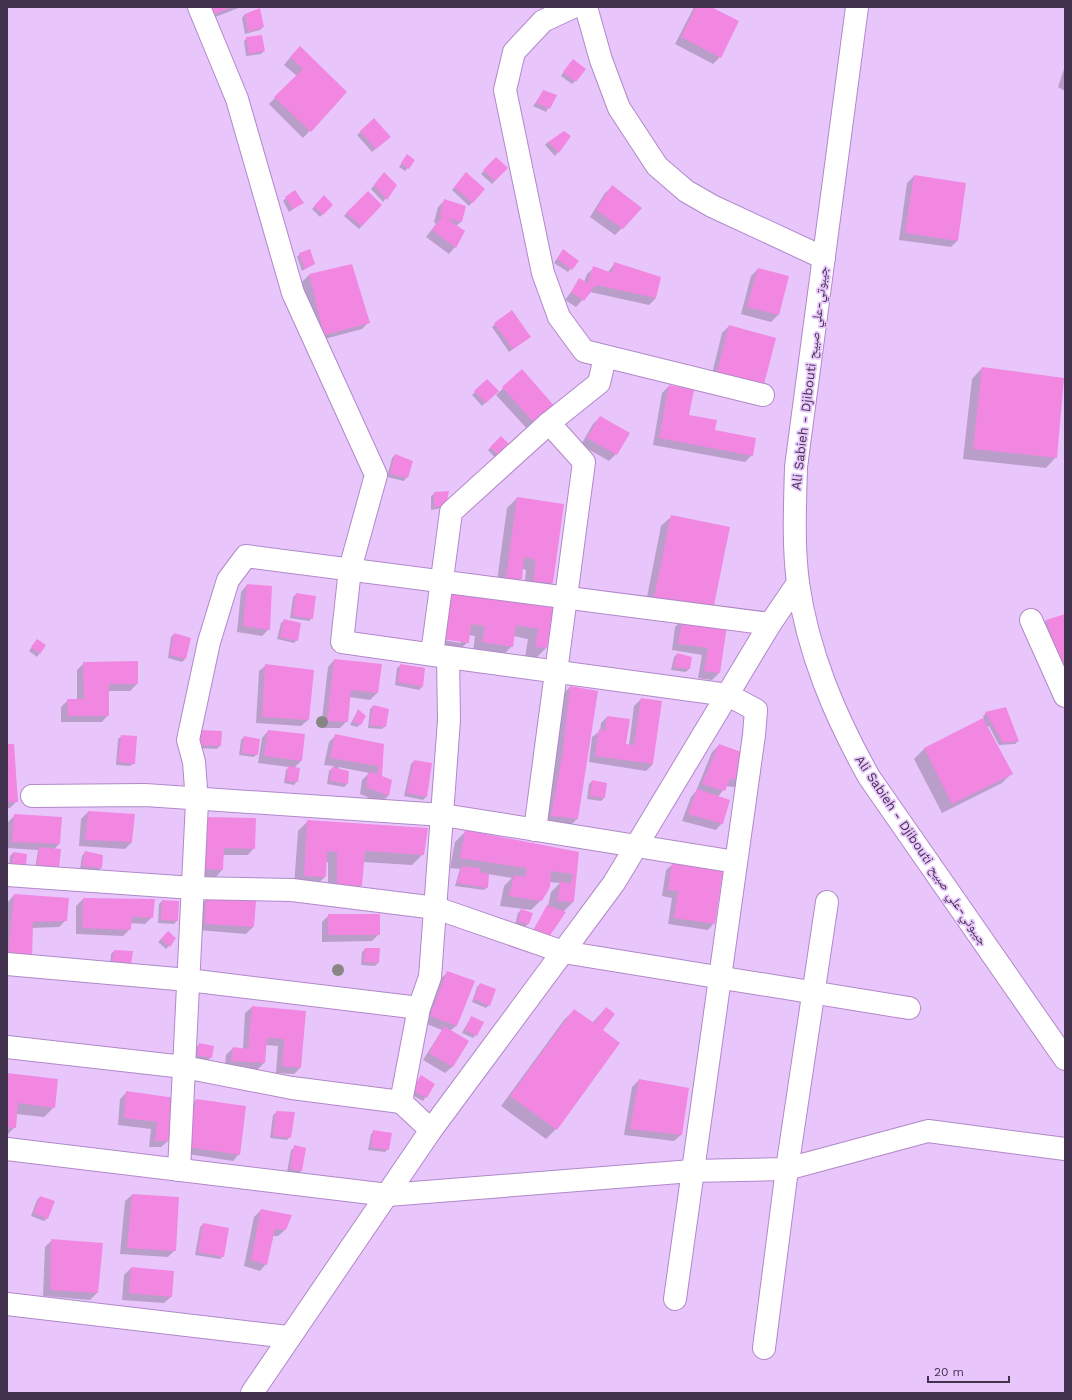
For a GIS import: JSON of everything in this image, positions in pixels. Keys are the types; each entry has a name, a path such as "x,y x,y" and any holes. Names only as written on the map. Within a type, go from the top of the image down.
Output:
{"street":[{"path":"199,7 237,98 293,293 376,475 350,570 342,642 728,696 756,710 675,1299"},
{"path":"573,7 543,21 514,52 505,90 543,273 559,317 584,351 763,396"},
{"path":"586,7 601,60 619,108 657,166 686,191 824,258"},
{"name":"Ali Sabieh - Djibouti جيبوتي-علي صبيح","path":"857,7 796,467 794,525 798,583 808,634 824,683 844,731 869,777 1065,1059"},
{"path":"401,1102 418,1008 430,977 436,908 449,720 440,655 442,581 451,512 549,423 599,383 605,357"},
{"path":"535,830 584,462 549,423"},
{"path":"179,1170 196,799 194,762 188,740 209,642 228,580 246,556 770,624"},
{"path":"252,1393 288,1337 388,1195 431,1130 614,884 770,624 798,583"},
{"path":"1031,620 1065,696"},
{"path":"32,796 145,795 443,815 736,862"},
{"path":"7,875 192,888 292,890 436,908 563,952 909,1008"},
{"path":"764,1348 787,1169 827,902"},
{"path":"7,964 188,980 418,1008"},
{"path":"7,1047 184,1068 292,1088 401,1102 431,1130"},
{"path":"7,1149 388,1195 692,1171 787,1169 928,1131 1065,1150"},
{"path":"7,1304 288,1337"}],"building":[{"path":"209,7 232,7 212,15"},
{"path":"696,7 711,7 739,21 721,58 681,37"},
{"path":"260,8 264,27 248,32 245,14"},
{"path":"262,35 265,51 249,54 246,37"},
{"path":"300,46 347,92 311,132 274,97 303,69 290,57"},
{"path":"573,59 586,69 576,82 563,72"},
{"path":"543,90 557,95 550,109 536,103"},
{"path":"374,118 391,137 376,149 360,131"},
{"path":"564,131 571,136 559,153 548,142"},
{"path":"407,154 415,160 409,169 401,163"},
{"path":"496,157 508,168 495,181 483,170"},
{"path":"384,172 397,185 387,200 374,185"},
{"path":"466,172 485,189 473,203 454,187"},
{"path":"914,175 966,183 958,241 905,233"},
{"path":"612,185 642,208 623,229 596,210"},
{"path":"295,190 304,203 293,209 285,197"},
{"path":"368,191 382,205 362,226 346,213"},
{"path":"324,195 333,205 323,215 314,206"},
{"path":"444,199 466,206 462,222 446,218 465,231 456,248 432,230 442,217 440,215"},
{"path":"310,249 315,264 305,269 299,253"},
{"path":"563,249 579,261 572,270 557,259"},
{"path":"614,262 661,277 656,298 596,285 584,301 571,292 579,278 588,283 593,266 612,273"},
{"path":"352,264 370,323 324,335 309,274"},
{"path":"758,268 789,276 779,315 747,307"},
{"path":"512,310 531,337 513,349 494,323"},
{"path":"729,325 776,338 763,388 716,376"},
{"path":"982,367 1064,378 1057,458 973,449"},
{"path":"522,369 557,409 537,426 502,387"},
{"path":"487,379 499,391 486,403 474,391"},
{"path":"669,385 694,390 689,415 717,420 715,430 756,438 753,456 659,438"},
{"path":"600,416 630,433 617,455 587,438"},
{"path":"501,436 514,449 503,460 490,447"},
{"path":"395,454 413,461 408,478 390,474"},
{"path":"449,491 446,505 434,507 434,492"},
{"path":"517,497 564,504 553,583 533,581 536,560 524,557 522,579 506,578"},
{"path":"671,515 730,527 713,610 654,597"},
{"path":"247,584 272,586 270,630 243,626"},
{"path":"450,587 554,602 547,648 535,647 538,629 516,625 513,647 482,642 485,626 471,624 469,643 442,639"},
{"path":"296,593 316,596 313,619 293,616"},
{"path":"1065,614 1065,674 1046,620"},
{"path":"284,619 301,623 298,641 280,637"},
{"path":"682,619 727,626 720,673 704,671 708,648 678,644"},
{"path":"174,633 191,638 186,659 170,655"},
{"path":"37,639 46,645 40,654 31,647"},
{"path":"677,653 692,657 690,669 674,667"},
{"path":"334,659 382,664 378,693 351,690 348,722 327,721"},
{"path":"138,661 138,684 109,684 109,716 68,716 67,699 84,699 83,662"},
{"path":"265,664 314,670 309,720 262,717"},
{"path":"400,664 425,668 423,687 398,682"},
{"path":"570,686 598,691 578,819 551,816 563,751"},
{"path":"641,698 662,701 653,764 595,756 599,729 605,731 607,716 630,719 626,744 634,745"},
{"path":"373,705 389,709 386,727 370,725"},
{"path":"1006,707 1019,741 1003,743 985,712"},
{"path":"358,709 366,716 361,725 353,722"},
{"path":"983,718 1013,774 952,804 924,748"},
{"path":"200,730 222,731 221,746 199,745"},
{"path":"268,730 305,734 302,761 264,756"},
{"path":"335,734 384,744 382,776 392,780 389,796 366,787 368,772 378,774 378,766 330,758"},
{"path":"121,735 137,736 135,764 118,762"},
{"path":"244,736 260,739 258,755 242,753"},
{"path":"7,744 14,744 18,802 7,802"},
{"path":"719,744 747,754 742,780 730,779 725,791 702,784"},
{"path":"414,760 432,763 427,797 407,793"},
{"path":"288,766 300,768 298,782 286,781"},
{"path":"332,767 349,771 348,784 330,781"},
{"path":"592,780 607,783 605,798 590,796"},
{"path":"697,789 730,800 723,824 688,814"},
{"path":"88,811 135,814 132,842 85,840"},
{"path":"14,814 62,817 60,844 12,842"},
{"path":"205,817 256,818 255,849 224,848 223,870 205,869"},
{"path":"307,820 428,828 424,855 365,851 362,886 337,884 337,852 327,851 326,877 304,876"},
{"path":"465,830 579,852 574,902 557,901 561,881 571,884 573,874 551,871 550,887 542,901 509,896 514,875 525,877 527,868 460,858"},
{"path":"39,847 61,849 59,868 37,867"},
{"path":"85,851 103,855 102,868 82,866"},
{"path":"13,852 27,854 26,867 12,866"},
{"path":"672,862 723,870 715,924 674,918 678,891 668,890"},
{"path":"462,866 480,868 480,872 489,874 488,888 457,883"},
{"path":"14,894 69,898 67,921 33,922 32,959 8,954"},
{"path":"83,898 155,899 153,918 132,917 131,930 82,928"},
{"path":"206,898 256,901 254,927 205,924"},
{"path":"162,900 179,901 178,921 161,920"},
{"path":"547,905 566,912 549,937 534,929"},
{"path":"521,909 533,913 529,924 518,922"},
{"path":"328,914 380,914 380,935 328,935"},
{"path":"168,931 176,938 170,947 161,939"},
{"path":"365,948 380,948 379,963 364,962"},
{"path":"114,950 133,951 131,965 112,963"},
{"path":"447,971 475,981 457,1026 430,1016"},
{"path":"480,983 496,989 490,1006 474,999"},
{"path":"252,1006 306,1011 301,1068 282,1066 284,1039 267,1038 265,1063 231,1061 233,1047 248,1049"},
{"path":"606,1007 615,1014 603,1030 620,1043 557,1130 510,1096 574,1009 594,1023"},
{"path":"471,1016 484,1022 477,1036 465,1030"},
{"path":"444,1026 469,1041 453,1067 429,1053"},
{"path":"199,1043 214,1046 212,1058 197,1055"},
{"path":"7,1073 58,1079 55,1108 18,1103 16,1128 7,1127"},
{"path":"421,1075 435,1084 427,1098 412,1090"},
{"path":"639,1079 689,1088 682,1135 630,1129"},
{"path":"126,1091 175,1098 169,1141 155,1141 157,1122 124,1118"},
{"path":"196,1099 246,1106 240,1155 188,1147"},
{"path":"276,1111 295,1112 291,1138 273,1136"},
{"path":"373,1130 392,1133 389,1150 371,1147"},
{"path":"294,1145 306,1148 302,1171 290,1169"},
{"path":"132,1194 179,1197 176,1251 127,1248"},
{"path":"40,1196 55,1201 48,1219 34,1213"},
{"path":"261,1209 292,1215 286,1230 275,1229 267,1265 251,1260"},
{"path":"203,1223 229,1228 224,1257 198,1252"},
{"path":"51,1239 103,1243 98,1293 50,1290"},
{"path":"131,1267 174,1271 172,1297 129,1293"}]}
